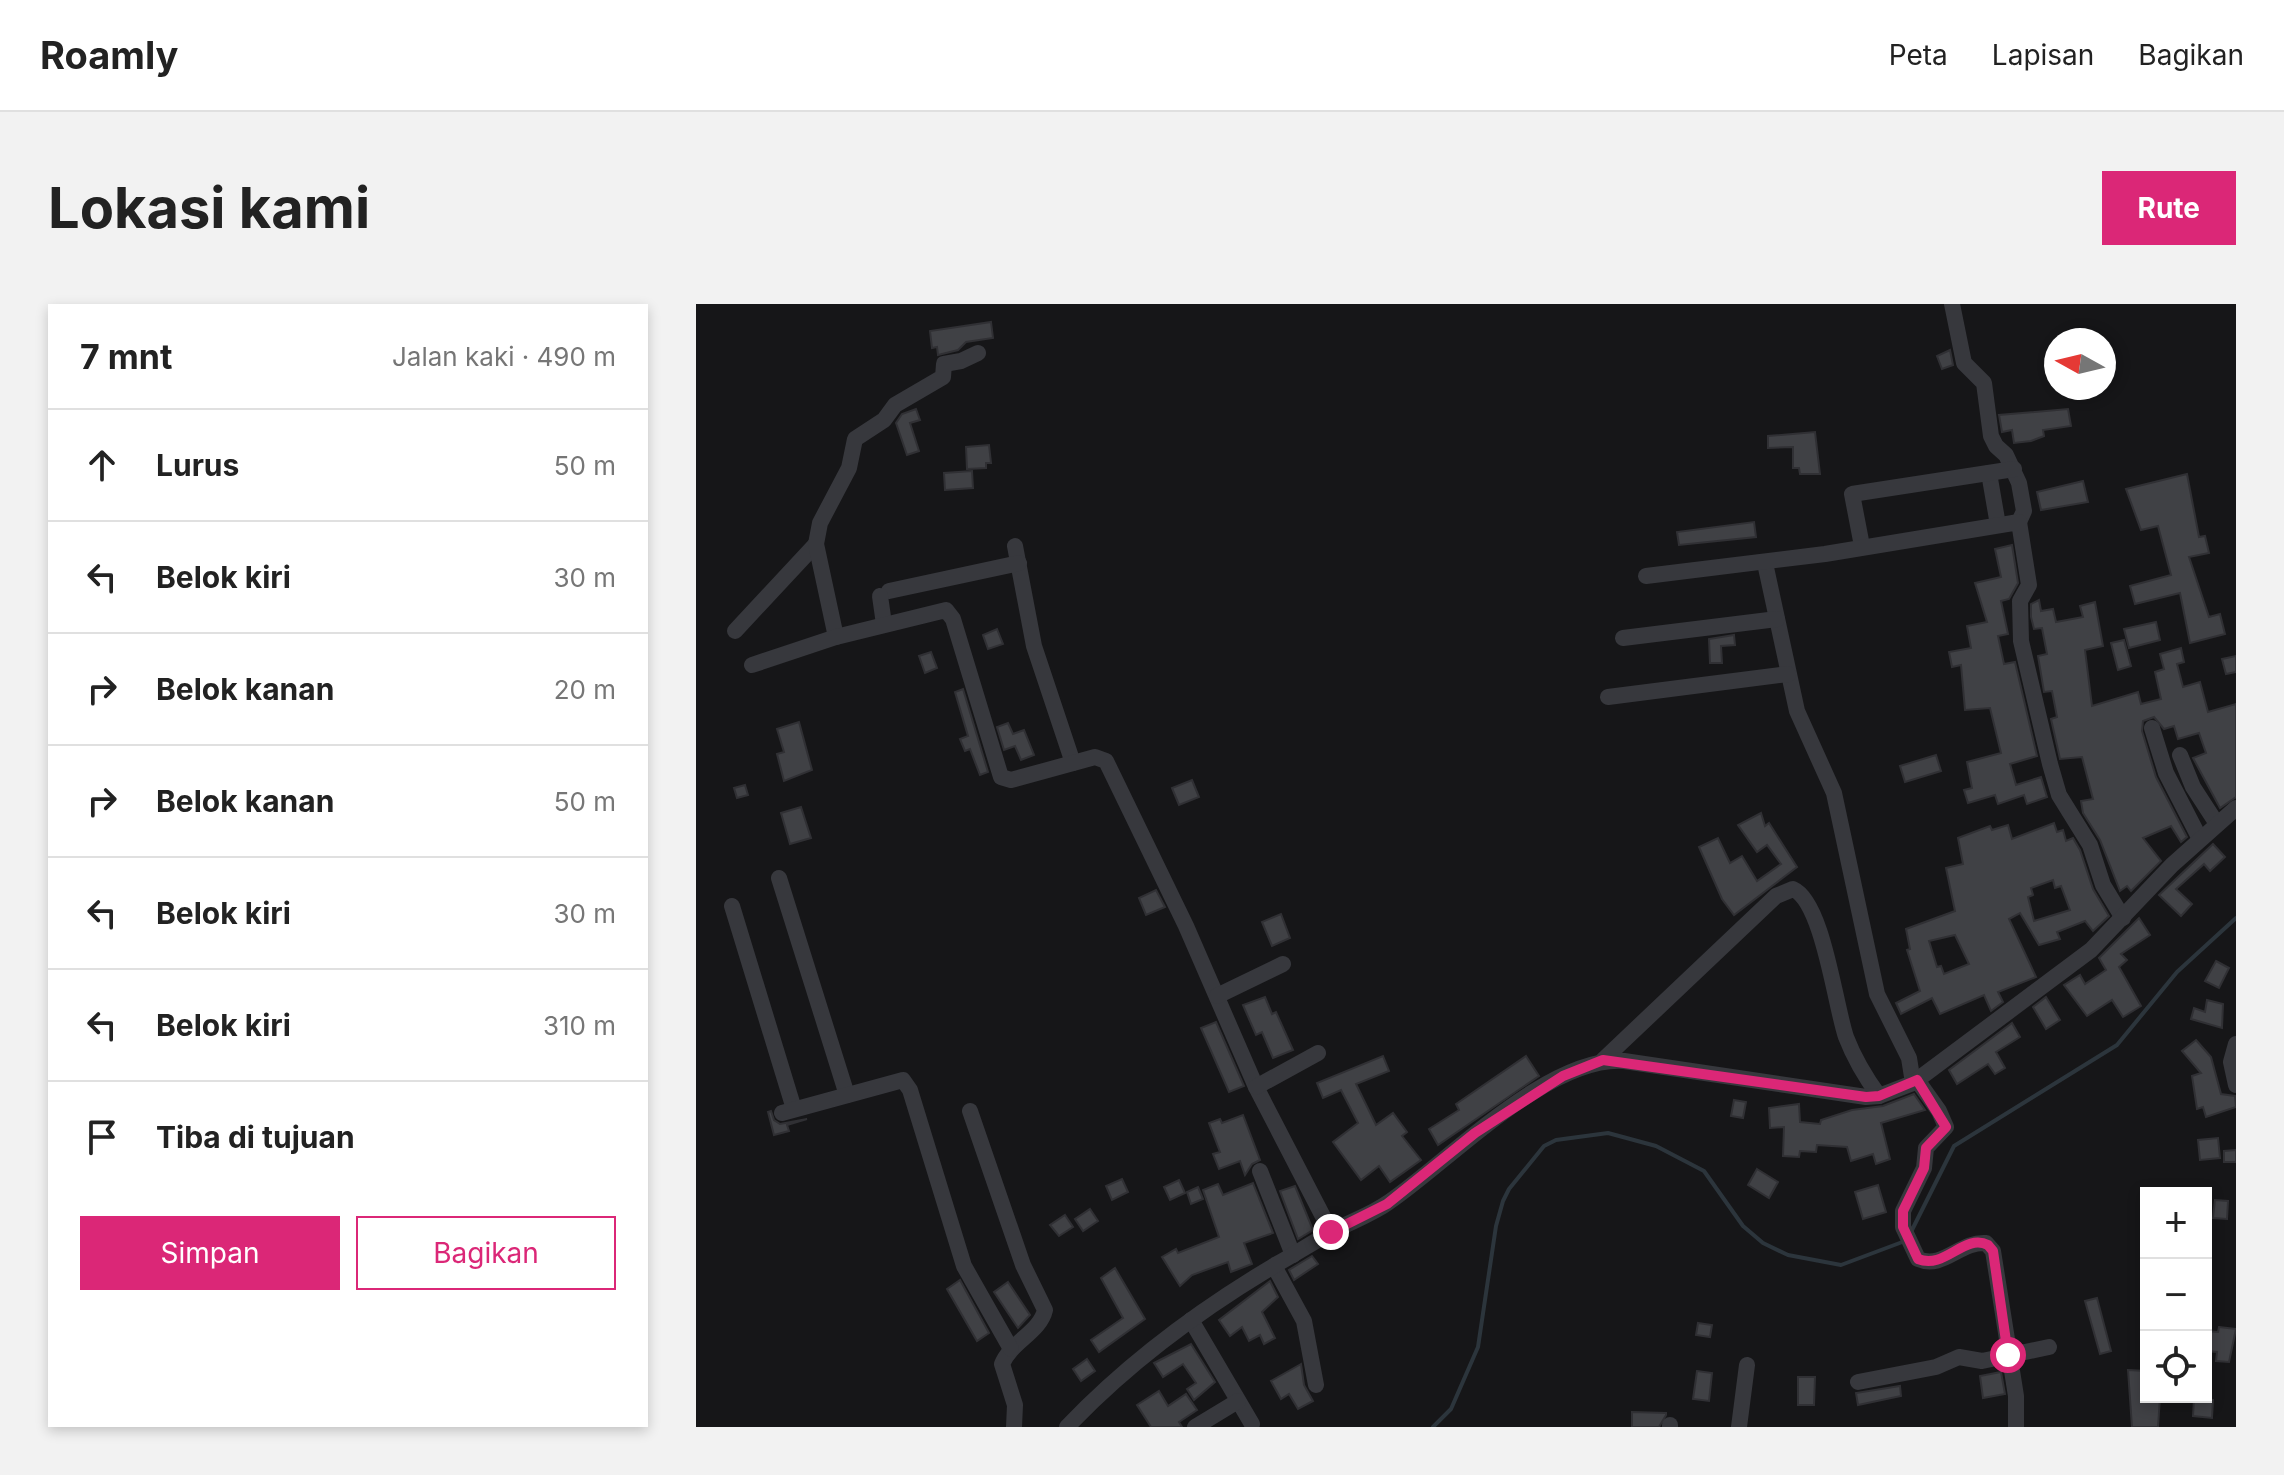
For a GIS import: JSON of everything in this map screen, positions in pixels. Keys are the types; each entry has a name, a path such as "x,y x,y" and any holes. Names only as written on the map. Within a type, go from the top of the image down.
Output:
{"street":[{"path":"1952,304 1964,363 1984,383 1991,436 2014,469 2024,511 2019,522 2029,585 2020,601 2021,641 2050,764 2059,795 2090,845 2103,885 2123,918"},
{"path":"836,637 816,544 820,523 849,468 855,439 884,420 895,405 943,377 944,364 978,353"},
{"path":"1862,546 1852,488 2014,469"},
{"path":"1989,473 1998,525"},
{"path":"1646,576 1765,563 2019,522"},
{"path":"735,631 816,544"},
{"path":"1015,546 1034,646 1073,763"},
{"path":"884,624 884,593 1019,563"},
{"path":"1765,563 1801,723 1834,793 1877,994 1909,1058 1915,1081 1946,1127 1926,1148 1924,1168 1903,1211 1908,1243 1918,1259 1930,1263 1966,1245 1983,1242 1993,1251 2016,1396 2016,1427"},
{"path":"752,665 836,637 940,609 950,612 996,768 1005,780 1101,758 1112,769 1256,1087 1331,1232"},
{"path":"1623,638 1777,619"},
{"path":"1608,697 1788,674"},
{"path":"2152,728 2166,773 2200,839"},
{"path":"2180,755 2201,801 2217,824"},
{"path":"1603,1060 1708,1073 1825,1093 1879,1096 1915,1081 2091,950 2200,839 2236,808"},
{"path":"779,878 847,1095"},
{"path":"1067,1427 1130,1366 1191,1320 1331,1232 1387,1204 1475,1133 1563,1076 1603,1060 1776,896 1793,889 1805,897 1819,930 1847,1040 1879,1096"},
{"path":"732,906 788,1111 903,1080 910,1090 964,1266 1011,1349"},
{"path":"1217,996 1283,964"},
{"path":"2236,1044 2231,1062 2236,1085"},
{"path":"1256,1087 1318,1053"},
{"path":"970,1111 1023,1265 1045,1310 1042,1320 1011,1349 1002,1364 1015,1405 1014,1427"},
{"path":"1260,1171 1293,1255"},
{"path":"1274,1266 1304,1321 1316,1385"},
{"path":"1191,1320 1252,1424"},
{"path":"1858,1382 1943,1365 1959,1357 1982,1361 2049,1347"},
{"path":"1739,1427 1747,1365"},
{"path":"1195,1427 1238,1401"}],"building":[{"path":"991,322 993,338 966,342 958,350 938,355 937,347 932,348 930,331"},
{"path":"1950,350 1953,365 1942,369 1937,356"},
{"path":"916,409 920,420 910,423 919,451 907,455 896,423 902,414"},
{"path":"2068,409 2071,426 2043,430 2044,436 2031,441 2014,443 2012,430 2002,432 1999,415"},
{"path":"1815,432 1820,474 1800,474 1799,468 1793,468 1793,447 1768,448 1768,436"},
{"path":"989,445 991,463 986,463 986,468 967,469 966,447"},
{"path":"972,471 973,488 945,490 944,473"},
{"path":"2187,474 2199,537 2205,536 2209,553 2189,557 2209,617 2220,614 2225,634 2190,643 2180,593 2135,604 2130,586 2171,575 2158,526 2141,530 2126,489"},
{"path":"2083,481 2088,502 2041,510 2037,492"},
{"path":"1754,522 1756,537 1679,545 1677,532"},
{"path":"2012,545 2018,583 2009,599 2001,601 2008,634 1998,636 2004,664 2015,662 2037,756 2010,764 2016,785 2041,777 2047,797 2027,804 2024,795 1998,804 1995,795 1968,803 1964,790 1972,788 1967,762 2001,753 1990,708 1965,710 1961,665 1952,667 1949,652 1971,648 1967,626 1987,622 1975,583 2001,577 1995,549"},
{"path":"2039,600 2041,611 2053,609 2056,622 2083,617 2080,606 2095,602 2103,646 2085,650 2092,706 2138,692 2141,704 2161,699 2155,672 2164,669 2160,654 2181,648 2184,662 2177,664 2183,687 2200,682 2208,712 2236,704 2236,797 2220,808 2193,758 2206,753 2199,733 2178,739 2174,726 2164,729 2154,717 2143,721 2142,731 2156,777 2187,837 2181,842 2171,826 2143,838 2161,861 2131,891 2127,886 2120,891 2100,840 2083,813 2081,801 2093,799 2082,757 2060,759 2051,719 2057,717 2052,691 2044,692 2038,656 2047,654 2042,628 2034,629 2031,617 2031,604"},
{"path":"2156,622 2160,640 2129,648 2124,629"},
{"path":"997,629 1003,644 988,649 983,635"},
{"path":"1734,635 1735,645 1721,646 1722,663 1710,663 1709,639"},
{"path":"2124,640 2131,666 2118,670 2111,643"},
{"path":"931,652 937,668 925,673 919,656"},
{"path":"2236,656 2236,672 2226,674 2222,659"},
{"path":"963,689 988,772 980,775 970,749 965,751 960,739 968,736 955,692"},
{"path":"799,722 812,770 784,781 777,754 784,752 777,729"},
{"path":"1008,723 1013,734 1024,730 1034,755 1021,760 1015,746 1004,750 997,727"},
{"path":"1936,755 1941,771 1905,782 1900,766"},
{"path":"1192,780 1199,797 1179,805 1172,788"},
{"path":"745,785 748,795 737,798 734,788"},
{"path":"801,807 811,838 790,844 781,813"},
{"path":"1761,813 1765,826 1769,823 1797,867 1734,915 1722,899 1699,847 1718,838 1730,863 1742,856 1757,881 1781,864 1767,845 1757,852 1738,825"},
{"path":"2054,823 2057,832 2063,830 2066,841 2073,838 2080,850 2093,889 2109,916 2093,931 2085,921 2057,932 2060,939 2039,945 2020,913 2009,919 2036,977 1998,992 2003,1002 1991,1011 1984,995 1940,1014 1932,998 1901,1014 1896,1003 1920,991 1907,950 1910,949 1906,929 1955,911 1946,868 1963,864 1958,838 1990,826 1992,830 2008,825 2012,839","holes":["2053,880 2055,888 2061,886 2070,910 2034,921 2028,897 2033,895 2031,888","1955,935 1969,964 1944,974 1941,966 1937,967 1929,941"]},
{"path":"2213,844 2225,857 2210,871 2204,864 2176,889 2192,904 2181,916 2159,895"},
{"path":"1156,890 1165,907 1146,915 1139,898"},
{"path":"1281,914 1290,938 1272,946 1262,922"},
{"path":"2139,918 2150,935 2121,954 2127,960 2119,967 2141,1006 2123,1017 2112,1000 2087,1016 2064,985 2080,975 2085,984 2106,970 2099,958"},
{"path":"2216,961 2229,968 2219,988 2205,981"},
{"path":"1265,997 1272,1014 1276,1012 1293,1050 1273,1058 1262,1032 1256,1035 1243,1005"},
{"path":"2046,997 2060,1020 2046,1029 2033,1007"},
{"path":"2207,1000 2223,1004 2222,1028 2191,1019 2194,1008 2205,1012"},
{"path":"1216,1022 1244,1086 1229,1092 1201,1028"},
{"path":"2012,1023 2020,1037 1996,1052 2005,1068 1995,1074 1988,1064 1957,1084 1949,1070"},
{"path":"2196,1040 2211,1057 2221,1094 2235,1096 2236,1107 2206,1117 2203,1107 2197,1109 2192,1076 2201,1073 2182,1051"},
{"path":"1383,1056 1389,1071 1356,1084 1376,1125 1393,1113 1407,1132 1402,1136 1421,1160 1390,1182 1379,1166 1361,1180 1333,1142 1358,1123 1341,1090 1323,1098 1317,1083"},
{"path":"1526,1056 1539,1076 1438,1145 1429,1129 1459,1110 1456,1104"},
{"path":"1914,1094 1925,1110 1881,1123 1890,1159 1876,1164 1873,1154 1851,1161 1847,1147 1817,1145 1816,1152 1800,1151 1799,1157 1783,1156 1784,1127 1770,1128 1769,1108 1799,1104 1800,1122 1820,1124 1821,1120 1852,1110 1883,1106"},
{"path":"1734,1100 1746,1102 1743,1118 1731,1116"},
{"path":"771,1111 774,1120 780,1124 807,1119 787,1125 789,1131 774,1135 768,1112"},
{"path":"1243,1115 1260,1160 1252,1164 1245,1175 1240,1161 1219,1169 1213,1154 1220,1152 1209,1123 1220,1119 1222,1123"},
{"path":"2218,1138 2220,1158 2200,1160 2198,1140"},
{"path":"2236,1150 2236,1162 2224,1162 2224,1151"},
{"path":"1757,1169 1778,1182 1769,1198 1748,1185"},
{"path":"1122,1179 1128,1192 1112,1200 1106,1186"},
{"path":"1179,1180 1185,1193 1170,1200 1164,1187"},
{"path":"1253,1183 1273,1233 1244,1243 1252,1264 1231,1272 1228,1262 1192,1275 1180,1286 1162,1257 1176,1249 1178,1253 1219,1237 1203,1190 1218,1184 1223,1195"},
{"path":"1878,1185 1886,1212 1863,1219 1855,1192"},
{"path":"1295,1186 1313,1230 1298,1239 1280,1191"},
{"path":"1198,1187 1203,1199 1191,1204 1187,1192"},
{"path":"2215,1200 2228,1201 2227,1219 2213,1218"},
{"path":"1090,1209 1098,1221 1083,1231 1075,1219"},
{"path":"1065,1215 1073,1227 1059,1236 1050,1225"},
{"path":"1312,1256 1318,1264 1294,1280 1289,1270"},
{"path":"1115,1268 1145,1319 1099,1352 1091,1340 1123,1318 1101,1278"},
{"path":"960,1280 989,1333 977,1341 947,1289"},
{"path":"1270,1281 1278,1297 1262,1312 1275,1338 1264,1344 1260,1335 1249,1341 1242,1327 1230,1336 1219,1320"},
{"path":"1008,1282 1030,1315 1018,1328 994,1292"},
{"path":"2097,1298 2111,1351 2100,1354 2085,1301"},
{"path":"1698,1323 1712,1325 1710,1337 1696,1335"},
{"path":"2219,1327 2236,1329 2229,1362 2216,1361 2217,1352 2212,1352 2212,1332 2218,1332"},
{"path":"1191,1344 1215,1382 1194,1400 1187,1389 1196,1383 1183,1364 1163,1377 1154,1363"},
{"path":"1087,1359 1095,1371 1081,1381 1073,1369"},
{"path":"1301,1364 1304,1385 1313,1401 1298,1409 1289,1394 1281,1399 1271,1381"},
{"path":"2128,1370 2140,1371 2140,1403 2160,1403 2158,1427 2132,1427"},
{"path":"1697,1371 1712,1373 1709,1401 1693,1399"},
{"path":"2001,1372 2005,1394 1983,1398 1980,1376"},
{"path":"1798,1377 1815,1377 1814,1405 1798,1405"},
{"path":"1900,1386 1901,1396 1858,1405 1856,1393"},
{"path":"1159,1391 1168,1406 1186,1394 1197,1410 1179,1422 1182,1427 1151,1427 1137,1405"},
{"path":"2213,1400 2212,1418 2193,1416 2194,1403 2212,1403"},
{"path":"1632,1412 1666,1415 1659,1427 1632,1427"}],"waterway":[{"path":"1912,1230 1954,1146 2117,1045 2177,972 2236,918"},
{"path":"1433,1427 1451,1409 1478,1347 1496,1226 1503,1201 1544,1146 1556,1140 1608,1133 1656,1146 1704,1171 1743,1226 1763,1243 1788,1255 1841,1265 1905,1241"}],"route":[{"path":"1331,1232 1387,1204 1475,1133 1563,1076 1603,1060 1866,1097 1903,1088 1917,1080 1939,1111 1946,1127 1945,1132 1926,1148 1924,1168 1903,1211 1903,1227 1908,1243 1918,1259 1930,1263 1966,1245 1983,1242 1988,1245 1993,1251 2008,1355"}]}
